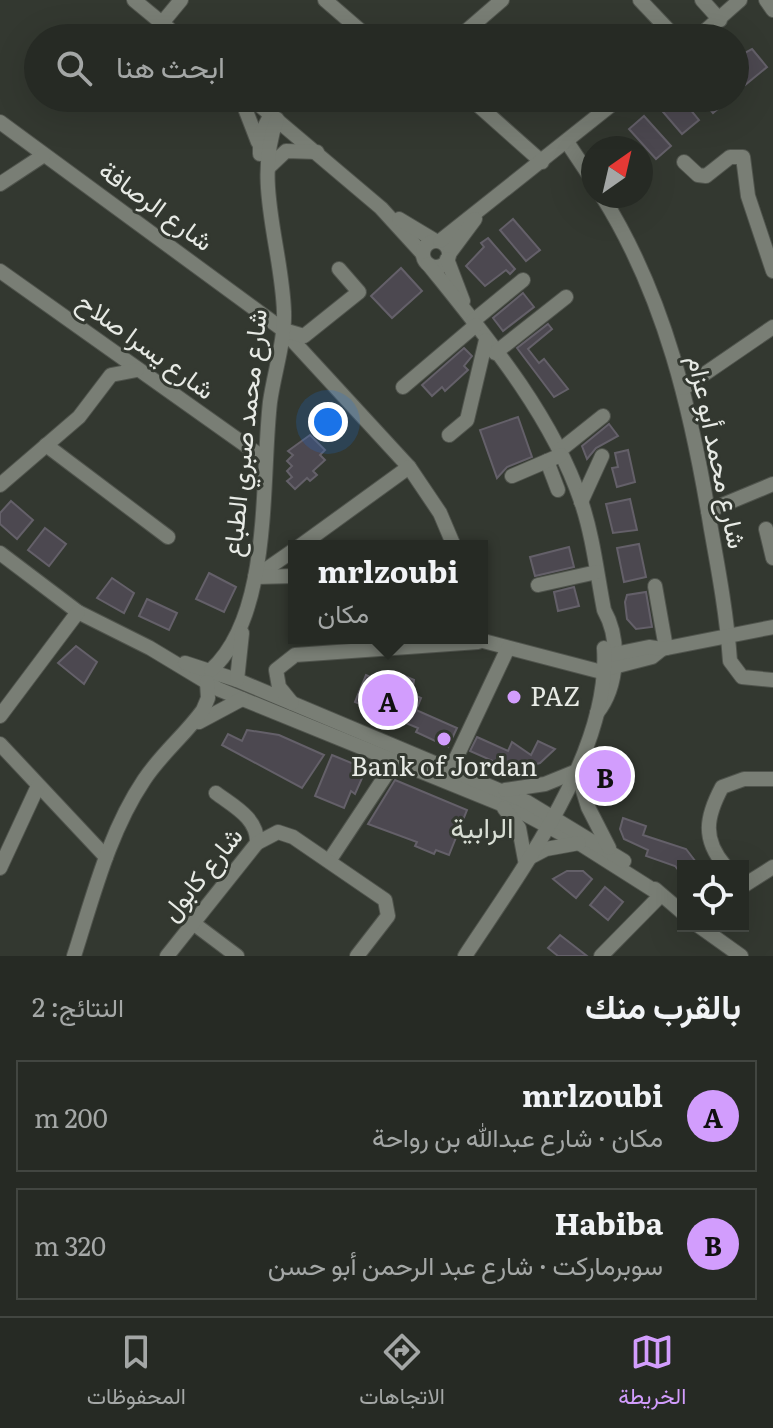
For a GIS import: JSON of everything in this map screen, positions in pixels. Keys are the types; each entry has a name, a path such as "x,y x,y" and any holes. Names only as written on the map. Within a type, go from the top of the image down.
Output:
{"street":[{"path":"134,0 162,23 181,0"},
{"path":"325,0 353,24"},
{"path":"474,24 502,0"},
{"path":"702,0 720,20"},
{"path":"715,24 736,5 753,0"},
{"path":"766,0 773,10"},
{"path":"642,1 663,24"},
{"name":"شارع محمد صبري الطباع","path":"237,680 242,628 255,577 275,366 282,329 282,296 268,193 254,125 248,112"},
{"path":"268,112 381,208 442,249 473,321"},
{"path":"486,112 542,162"},
{"path":"425,258 436,267 442,249 482,209 603,112"},
{"path":"259,151 262,129 274,117"},
{"name":"شارع محمد صبري الطباع","path":"268,193 274,117"},
{"name":"شارع الرصافة","path":"0,122 282,329 409,467 431,498 451,540"},
{"path":"567,142 581,163"},
{"path":"268,168 286,151 317,152"},
{"path":"0,184 44,155"},
{"path":"684,162 701,177 730,157 743,157 748,196 773,271"},
{"path":"381,208 425,258 473,321 556,455 581,502 607,617 624,641 645,648 664,649 773,627"},
{"name":"شارع محمد أبو عزام","path":"608,208 646,279 684,388 734,670 742,677 773,680"},
{"path":"425,258 426,244 442,249"},
{"path":"282,329 304,336 359,292 339,269"},
{"name":"شارع يسرا صلاح","path":"0,271 265,459"},
{"path":"403,387 473,321 523,280"},
{"path":"495,353 566,297"},
{"path":"684,388 773,327"},
{"path":"449,435 467,420 486,340"},
{"path":"0,485 79,417 111,375 137,370"},
{"path":"512,476 556,455 603,416"},
{"path":"46,445 168,537"},
{"path":"556,455 558,490"},
{"path":"581,502 602,456"},
{"path":"308,540 409,467"},
{"path":"708,511 773,484"},
{"path":"766,529 773,557"},
{"path":"0,541 32,576"},
{"path":"0,553 78,612 209,676 242,699 394,763 499,797 577,771"},
{"path":"255,577 288,554"},
{"path":"538,585 597,572"},
{"path":"255,577 288,576"},
{"path":"655,586 664,649"},
{"path":"0,716 78,612"},
{"path":"470,954 577,771 597,713 609,662 601,619 607,617"},
{"name":"شارع محمد صبري الطباع","path":"192,726 208,698 209,676 242,628"},
{"path":"488,643 609,662 652,657 664,649"},
{"path":"295,706 276,679 281,663 295,655 427,644"},
{"path":"450,771 508,648"},
{"path":"609,662 645,648"},
{"path":"209,676 237,680 450,771 550,820 611,852 677,908"},
{"path":"74,956 106,857 142,782 192,726 242,699"},
{"path":"0,744 106,857"},
{"path":"329,861 394,763"},
{"path":"577,771 588,807 611,852"},
{"path":"721,860 709,844 708,829 722,787 744,779 773,779"},
{"path":"0,868 38,786"},
{"path":"216,793 253,823 257,843"},
{"path":"499,797 519,828 525,860"},
{"path":"550,820 579,843 661,895"},
{"name":"شارع كابول","path":"167,956 257,843 271,833 286,834 329,861 388,905 386,920 357,956"},
{"path":"525,860 557,846 579,843"},
{"path":"749,882 773,867"},
{"path":"601,956 661,895"},
{"path":"193,923 237,956"},
{"path":"706,932 732,954"}],"building":[{"path":"752,49 767,67 749,82 749,51"},
{"path":"663,112 692,112 699,120 682,134"},
{"path":"644,116 671,146 656,159 653,156 653,136 635,136 629,129"},
{"path":"513,219 540,250 526,261 500,230"},
{"path":"488,238 515,269 510,274 506,270 485,286 466,266 484,247 481,243"},
{"path":"401,268 422,291 392,318 371,296"},
{"path":"523,293 534,307 503,331 493,318"},
{"path":"548,324 552,329 528,349 539,363 544,359 568,389 554,397 517,348"},
{"path":"464,348 472,356 464,366 468,370 445,391 442,387 432,396 422,385"},
{"path":"518,417 532,457 507,467 497,478 480,430"},
{"path":"609,424 618,436 596,448 587,459 582,446"},
{"path":"310,435 325,450 320,455 325,460 313,471 317,475 310,481 307,478 295,489 287,481 292,477 287,471 292,466 287,461 293,455 288,451"},
{"path":"628,450 635,482 617,487 612,468 618,467 615,453"},
{"path":"630,499 637,530 613,533 606,504"},
{"path":"11,501 33,520 17,539 0,524 0,513"},
{"path":"45,528 66,544 49,566 28,550"},
{"path":"639,544 646,577 624,582 617,548"},
{"path":"569,547 574,567 535,576 530,557"},
{"path":"209,573 236,587 224,612 196,599"},
{"path":"112,578 134,593 124,613 97,598"},
{"path":"574,587 579,606 558,611 554,592"},
{"path":"646,592 652,627 636,629 627,619 625,602 627,595"},
{"path":"147,599 177,613 169,630 139,616"},
{"path":"76,646 97,662 84,684 58,663"},
{"path":"397,673 414,680 412,694 421,698 416,710 457,728 448,747 416,732 418,728 355,702 366,675 391,685"},
{"path":"247,730 279,735 324,755 302,788 222,745 228,734 242,741"},
{"path":"477,737 508,751 512,742 531,755 538,741 555,749 540,763 522,768 502,765 470,751"},
{"path":"332,755 366,769 355,794 351,791 344,808 315,796"},
{"path":"395,780 467,810 449,855 436,850 434,854 415,846 417,842 368,824"},
{"path":"623,818 646,826 643,835 686,849 694,860 677,860 677,868 646,856 648,850 624,839 620,829"},
{"path":"567,871 583,871 592,879 576,898 553,879"},
{"path":"605,887 623,902 608,920 590,905"},
{"path":"560,935 587,956 558,956 548,948"}],"place":[{"name":"PAZ","path":"514,697"},
{"name":"mrlzoubi","path":"388,700"},
{"name":"Bank of Jordan","path":"444,739"},
{"name":"Habiba","path":"605,776"}],"district":[{"name":"الرابية","path":"482,828"}]}
